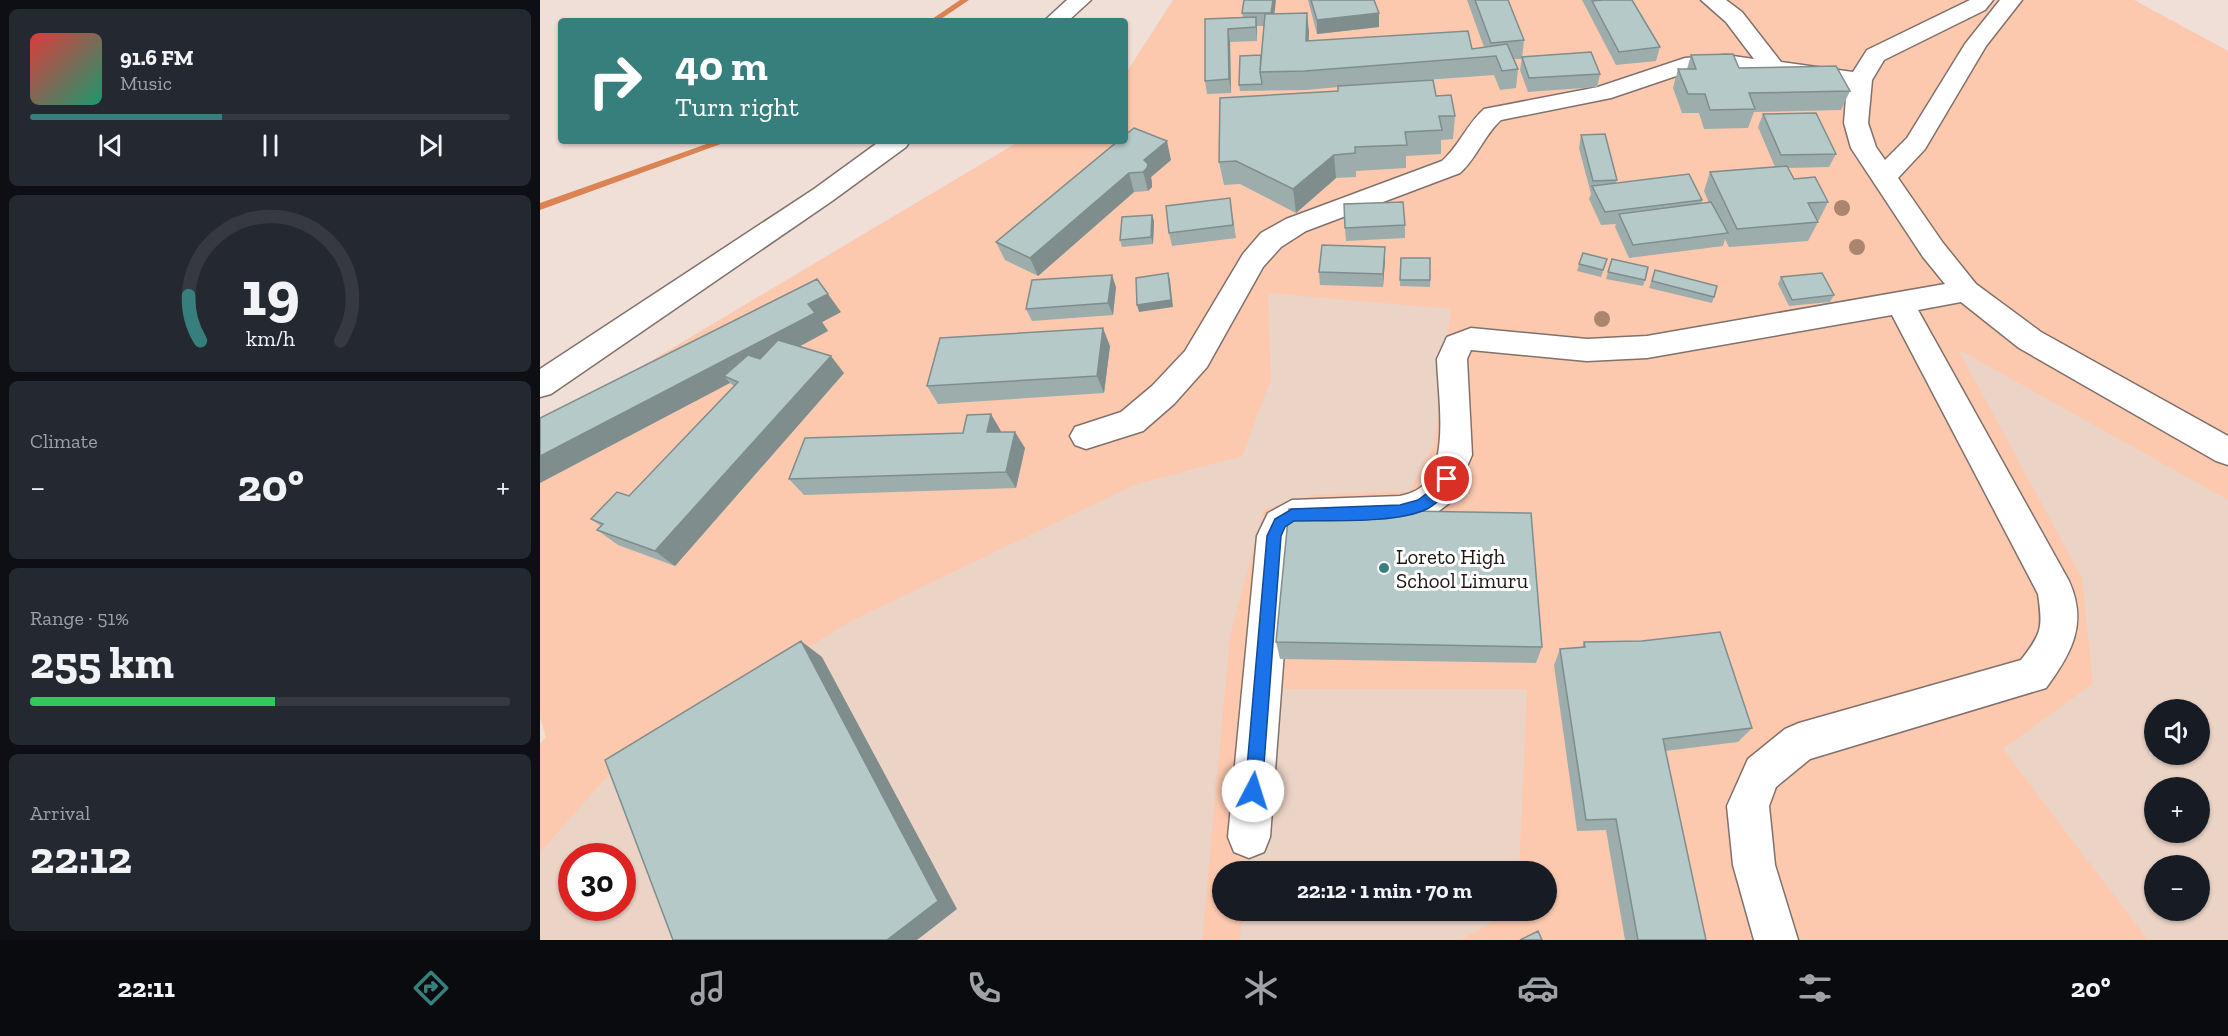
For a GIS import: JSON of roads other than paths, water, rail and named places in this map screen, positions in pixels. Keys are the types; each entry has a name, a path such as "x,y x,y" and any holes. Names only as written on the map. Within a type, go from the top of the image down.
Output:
{"street":[{"path":"1059,18 1080,0"},
{"path":"1712,0 1734,17 1774,69"},
{"path":"1982,0 1977,5 1875,54 1860,80 1856,123 1864,148 1933,250 1966,291 2030,340 2228,452"},
{"path":"1885,176 1916,144 1976,44 2011,0"},
{"path":"1086,436 1132,422 1163,395 1196,359 1253,261 1271,240 1296,225 1451,167 1464,155 1485,120 1493,114 1603,93 1685,65 1726,62 1860,80"},
{"path":"540,385 823,195 893,144"},
{"path":"1249,837 1274,536 1280,523 1292,515 1400,511 1423,504 1440,491 1456,455 1452,359 1454,348 1461,340 1587,350 1647,347 1966,291"},
{"path":"1776,940 1754,865 1748,806 1762,773 1799,743 2033,675 2054,648 2061,624 2056,592 1900,303"}],"waterway":[{"path":"938,18 965,0"},
{"path":"540,207 716,144"}],"place":[{"name":"Loreto High School Limuru","path":"1384,568"}]}
